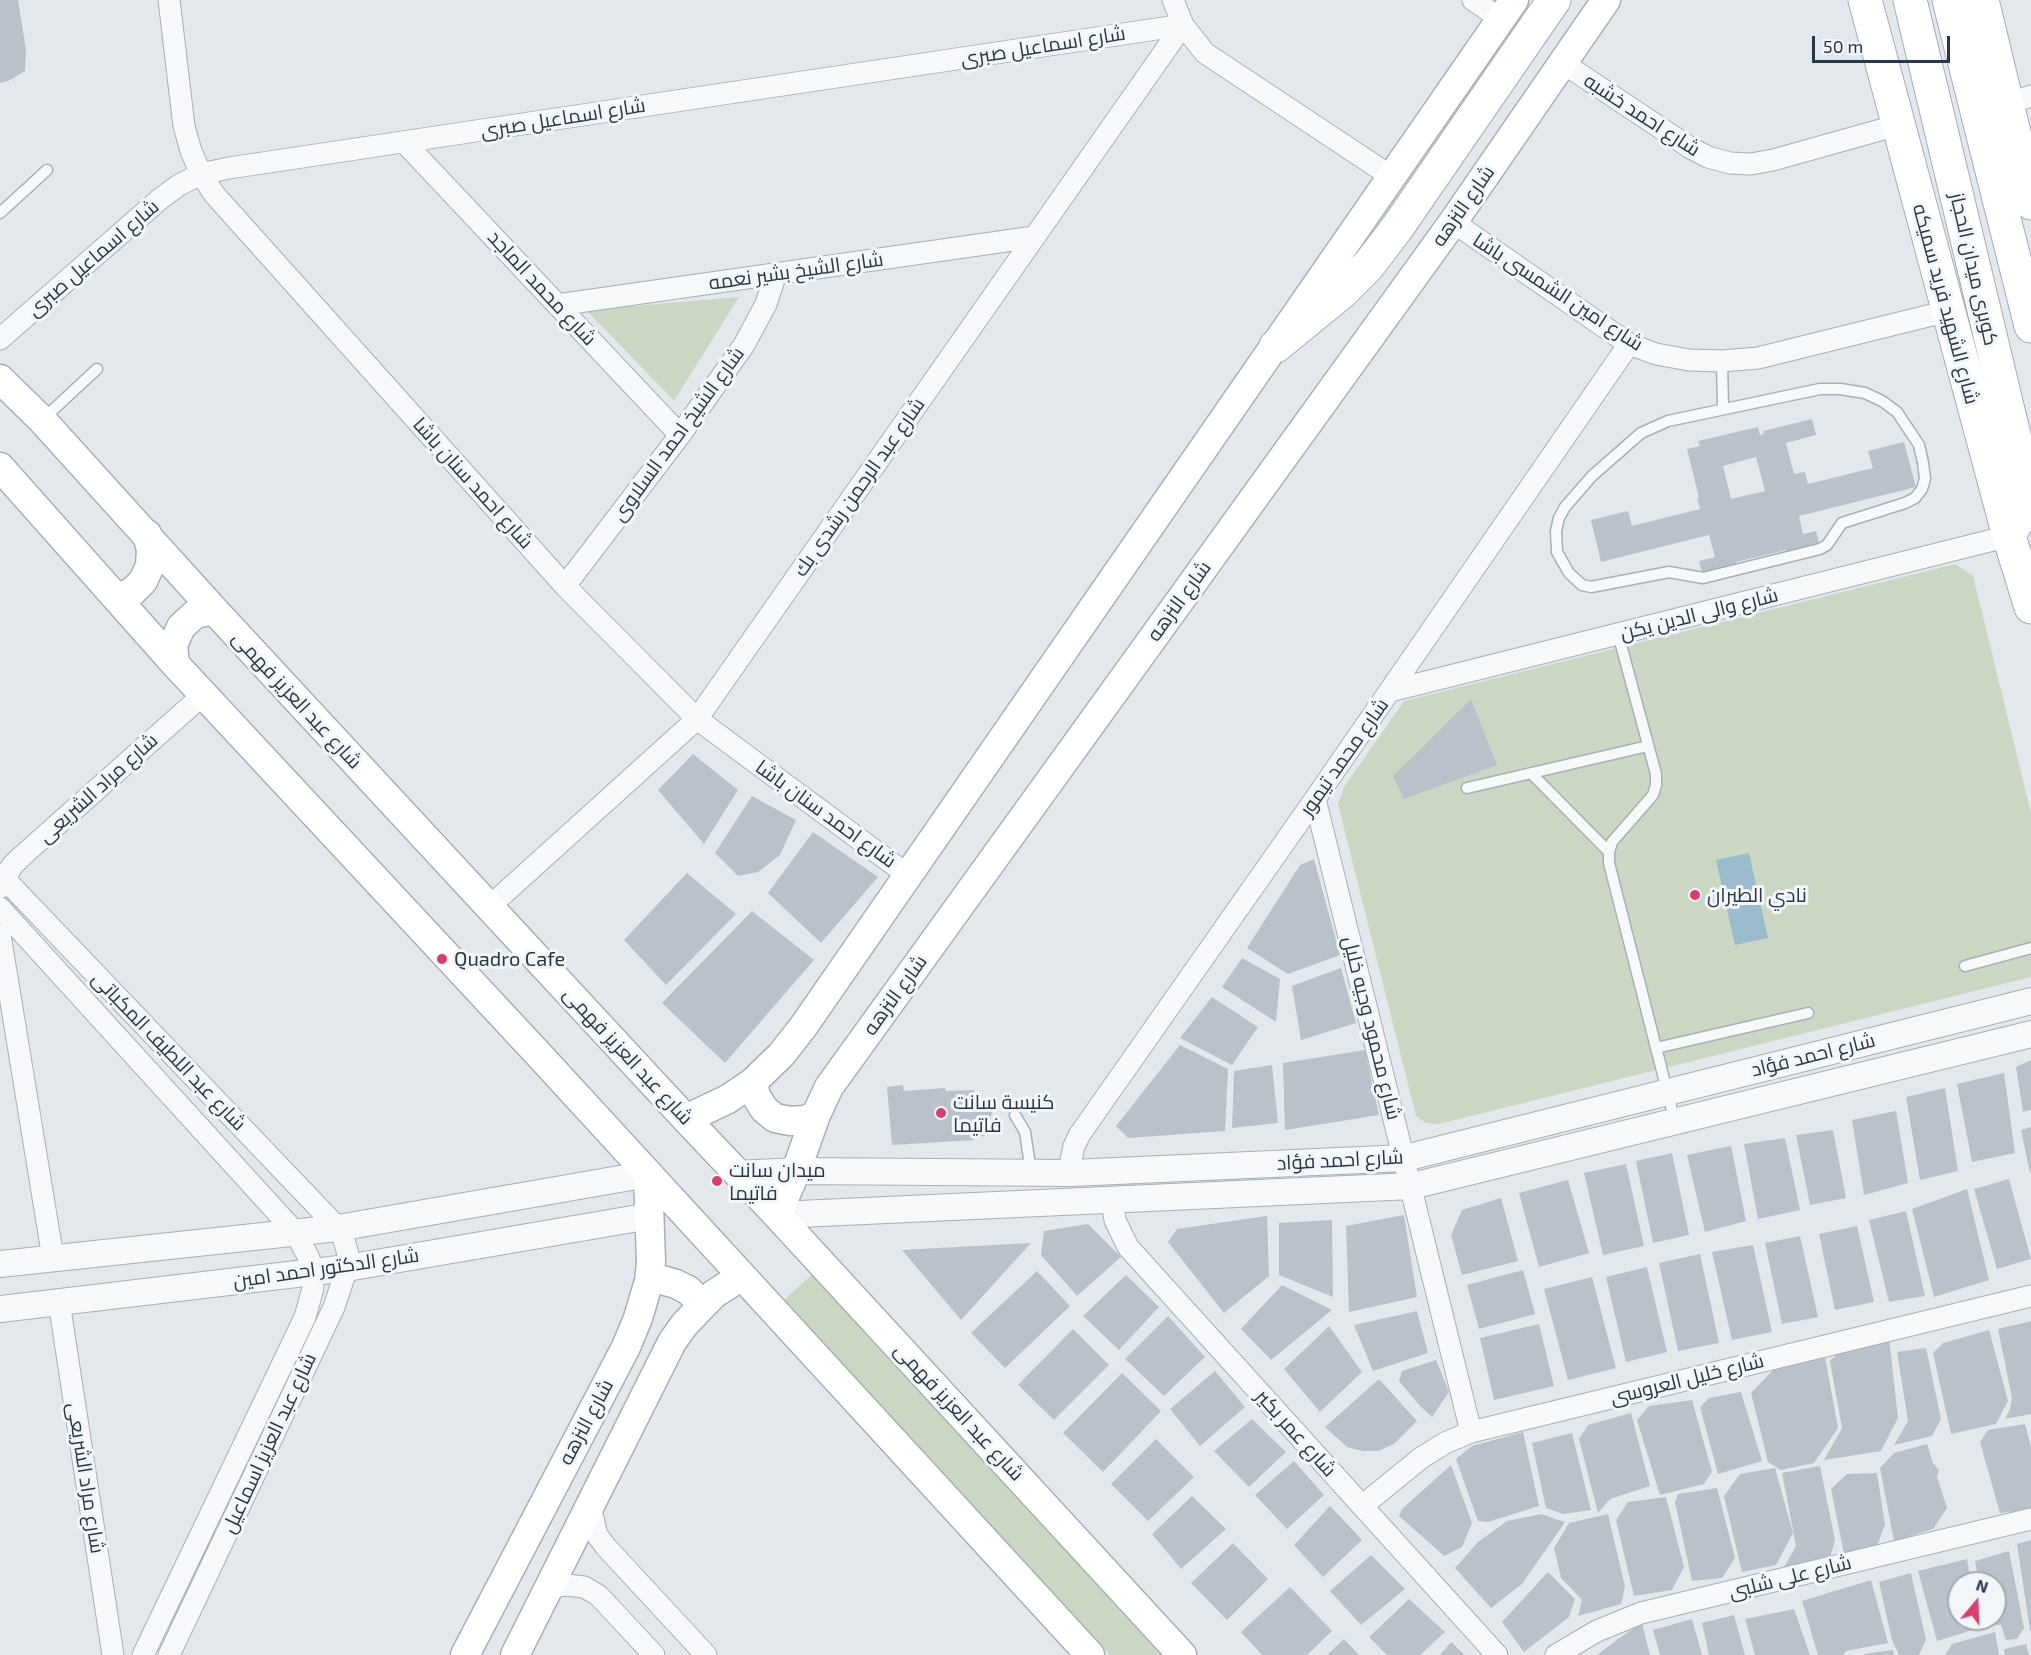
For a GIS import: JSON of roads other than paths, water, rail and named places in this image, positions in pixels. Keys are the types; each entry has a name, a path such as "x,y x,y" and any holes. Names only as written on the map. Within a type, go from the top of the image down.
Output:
{"main road":[{"path":"1276,346 1342,292 1368,266 1397,228 1554,0"},
{"name":"شارع النزهه","path":"777,1215 829,1087 1453,222 1606,0"},
{"name":"شارع الشهيد فريد سميكه","path":"1865,0 2009,536 2031,607"},
{"name":"كوبرى ميدان الحجاز","path":"1910,0 2023,473 2024,495 2019,517 2009,536"},
{"name":"كوبرى ميدان الحجاز","path":"1949,0 2031,326"},
{"path":"1982,0 2020,112 2031,203"},
{"path":"686,1119 728,1099 753,1082 781,1055 803,1027 1508,9"},
{"name":"شارع عبد العزيز فهمى","path":"0,379 42,420 214,610 777,1215 1156,1642 1182,1655"},
{"path":"0,467 175,664 541,1057 1090,1655"},
{"path":"117,598 132,592 143,581 150,566 151,550 147,534"},
{"path":"175,664 173,645 181,627 195,614 214,610"},
{"path":"753,1082 756,1096 764,1109 776,1118 790,1122 805,1120 816,1115"},
{"name":"شارع النزهه","path":"465,1655 626,1347 638,1318 649,1281 651,1242 648,1174"},
{"name":"شارع النزهه","path":"515,1655 672,1342 702,1305 714,1294 742,1276"},
{"path":"649,1281 662,1280 676,1284 688,1290 702,1305"}],"street":[{"name":"شارع احمد سنان باشا","path":"169,0 184,126 201,174 214,194 565,586 697,719 909,876"},
{"path":"1173,0 1183,25 1205,53 1392,177"},
{"path":"1473,0 1508,9"},
{"name":"شارع اسماعيل صبرى","path":"0,339 160,200 179,185 201,174 1183,25"},
{"name":"شارع عبد الرحمن رشدى بك","path":"489,907 697,719 1183,25"},
{"name":"شارع احمد خشبه","path":"1563,63 1689,147 1708,157 1730,163 1751,164 1773,160 1898,125"},
{"name":"شارع محمد الماجد","path":"404,142 680,435"},
{"name":"شارع امين الشمسى باشا","path":"1453,222 1629,344 1656,354 1689,360 1722,361 1758,358 1948,311"},
{"name":"شارع الشيخ بشير نعمه","path":"557,305 1034,237"},
{"name":"شارع الشيخ احمد السلاوى","path":"565,586 680,435 744,345 766,304 776,274"},
{"name":"شارع محمد تيمور","path":"1072,1173 1071,1160 1080,1134 1315,799 1629,344"},
{"name":"شارع والى الدين يكن","path":"1390,691 2009,536"},
{"name":"شارع مراد الشريعى","path":"1,880 22,856 204,694"},
{"name":"شارع محمود وجيه خليل","path":"1315,799 1471,1432"},
{"name":"شارع عبد اللطيف المكباتى","path":"1,880 338,1228"},
{"name":"شارع عبد اللطيف المكباتى","path":"0,908 295,1232"},
{"path":"0,935 53,1258"},
{"name":"شارع احمد فؤاد","path":"738,1174 796,1171 1072,1173 1405,1158 2031,1001"},
{"name":"شارع احمد فؤاد","path":"777,1215 1412,1186 2031,1034"},
{"name":"شارع الدكتور احمد امين","path":"0,1264 338,1228 648,1174"},
{"name":"شارع عمر بكير","path":"1112,1201 1115,1220 1128,1247 1497,1655"},
{"name":"شارع الدكتور احمد امين","path":"0,1309 347,1268 650,1216"},
{"name":"شارع عبد العزيز اسماعيل","path":"169,1655 325,1326 347,1268 346,1247 338,1228"},
{"name":"شارع عبد العزيز اسماعيل","path":"143,1655 305,1317 311,1295 312,1272 309,1258 295,1232"},
{"name":"شارع خليل العروسى","path":"1362,1506 1421,1458 1445,1443 1471,1432 2031,1296"},
{"name":"شارع مراد الشريعى","path":"59,1302 112,1655"},
{"path":"590,1506 592,1521 602,1541 706,1655"},
{"name":"شارع على شلبى","path":"1556,1655 1596,1631 1641,1613 2031,1519"},
{"path":"549,1587 567,1585 584,1587 598,1595 654,1655"}],"lane":[{"path":"0,213 47,170"},
{"path":"1722,361 1723,409"},
{"path":"42,420 97,369"},
{"path":"1820,389 1865,393 1882,401 1897,412 1907,425 1918,445 1923,463 1925,478 1922,489 1915,498 1842,523 1827,545 1820,549 1703,578 1669,572 1592,587 1582,585 1575,580 1557,552 1556,531 1562,512 1575,495 1592,476 1631,441 1652,426 1723,409 1820,389"},
{"path":"1618,634 1656,774 1656,785 1653,795 1617,833 1609,852 1609,863 1675,1122"},
{"path":"1467,788 1648,746"},
{"path":"1531,773 1609,852"},
{"path":"1965,966 2031,948"},
{"path":"1656,1048 1808,1013"},
{"path":"1015,1115 1025,1132 1031,1172"}],"water":[{"path":"1749,853 1768,938 1735,945 1716,860"}],"place":[{"name":"نادي الطيران","path":"1695,895"},
{"name":"Quadro Cafe","path":"442,959"},
{"name":"كنيسة سانت فاتيما","path":"941,1113"},
{"name":"ميدان سانت فاتيما","path":"717,1181"}]}
